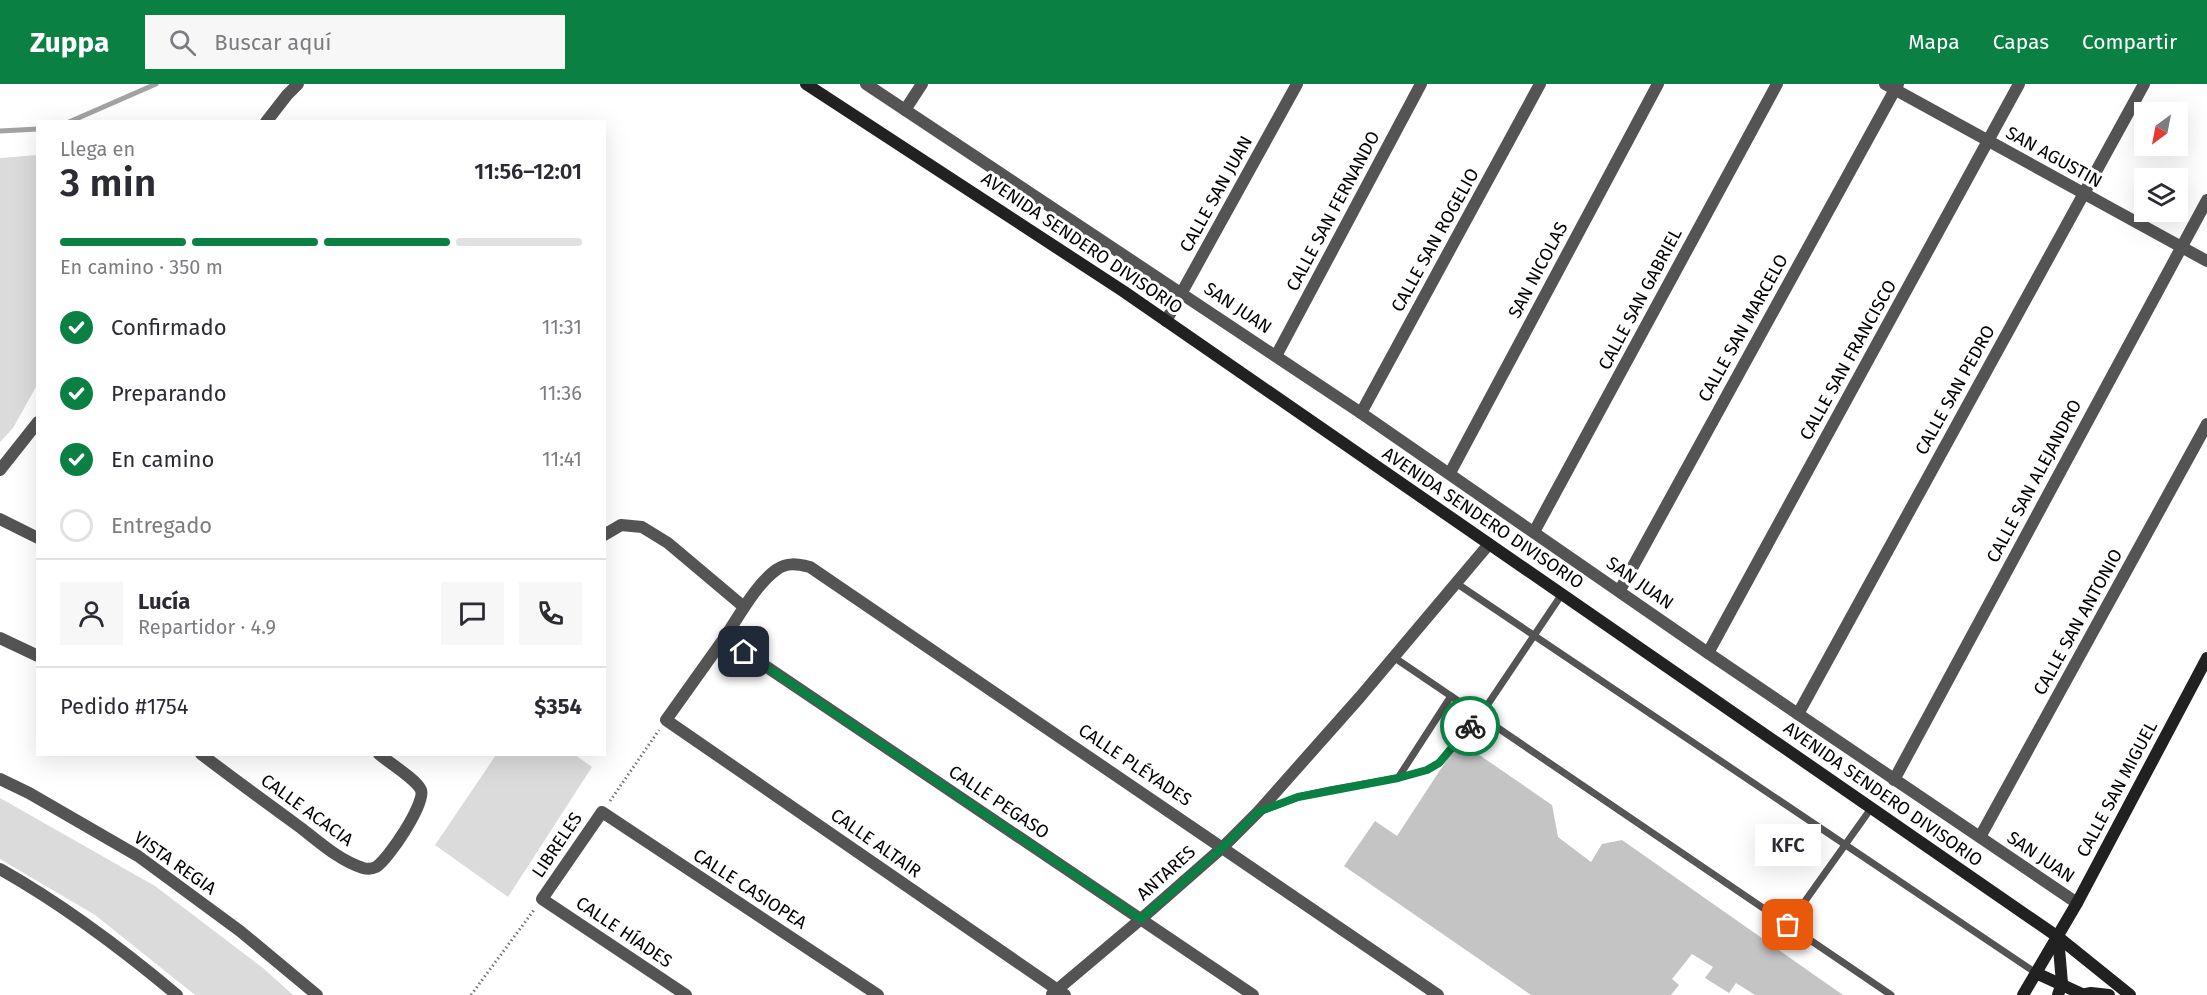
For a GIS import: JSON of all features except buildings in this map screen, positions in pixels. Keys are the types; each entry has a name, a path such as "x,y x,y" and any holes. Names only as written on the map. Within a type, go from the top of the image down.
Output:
{"street":[{"path":"268,120 298,84"},
{"name":"AVENIDA SENDERO DIVISORIO","path":"806,84 986,200 1166,321 2058,937 2130,995"},
{"name":"AVENIDA SENDERO DIVISORIO","path":"866,84 1182,292"},
{"path":"905,110 922,84"},
{"name":"CALLE SAN JUAN","path":"1166,321 1297,84"},
{"name":"CALLE SAN FERNANDO","path":"1276,356 1420,84"},
{"name":"CALLE SAN ROGELIO","path":"1361,413 1540,84"},
{"name":"SAN NICOLAS","path":"1450,474 1658,84"},
{"name":"CALLE SAN GABRIEL","path":"1534,532 1777,84"},
{"name":"CALLE SAN FRANCISCO","path":"1708,653 2019,84"},
{"name":"CALLE SAN PEDRO","path":"1798,714 2144,84"},
{"name":"SAN AGUSTIN","path":"1893,86 2207,261"},
{"name":"CALLE SAN MARCELO","path":"1620,590 1893,86"},
{"name":"CALLE SAN ALEJANDRO","path":"1894,780 2207,200"},
{"name":"SAN JUAN","path":"1182,292 2077,903"},
{"name":"CALLE SAN ANTONIO","path":"1980,837 2207,424"},
{"path":"0,470 36,425"},
{"path":"0,519 36,537"},
{"path":"606,534 621,525 642,527 668,543 744,607 666,720"},
{"name":"ANTARES","path":"1058,993 1223,847 1258,812 1360,697 1392,656 1489,544"},
{"name":"CALLE PLÉYADES","path":"744,607 774,571 795,563 810,567 1438,995"},
{"path":"0,638 36,655"},
{"name":"CALLE PEGASO","path":"724,638 1253,995"},
{"name":"CALLE SAN MIGUEL","path":"2023,995 2077,903 2207,658"},
{"name":"CALLE ALTAIR","path":"666,720 1058,993"},
{"name":"CALLE ACACIA","path":"204,756 322,844 365,869 375,868 385,860 418,809 422,798 422,792 417,784 382,756"},
{"name":"VISTA REGIA","path":"0,778 138,856 240,931 317,995"},
{"name":"LIBRELES","path":"542,899 602,812"},
{"name":"CALLE CASIOPEA","path":"602,812 878,995"},
{"path":"0,869 46,895 126,953 177,995"},
{"name":"CALLE HÍADES","path":"542,899 686,995"},
{"path":"2058,937 2060,989"},
{"path":"2036,973 2060,989 2083,995 2109,995"}],"lane":[{"path":"1456,583 2036,973"},
{"path":"1258,812 1298,797 1398,778 1427,770 1439,763 1480,716 1562,594"},
{"path":"1392,656 1891,995"},
{"path":"1398,778 1451,696"},
{"path":"1788,925 1872,807"}],"path":[{"path":"602,812 666,720"},
{"path":"471,995 542,899"}],"shaded area":[{"path":"36,155 36,387 13,428 0,442 0,158"},
{"path":"495,756 576,756 592,767 508,897 435,845"},
{"path":"0,798 155,886 263,968 293,995 195,995 95,915 0,859"}],"waterway":[{"path":"74,120 156,84"},
{"path":"0,131 36,129"}],"way so far":[{"path":"1470,726 1480,716 1788,925"}],"place":[{"name":"KFC","path":"1788,925"}],"route":[{"path":"744,652 1141,919 1223,847 1258,812 1298,797 1398,778 1427,770 1439,763 1470,726"}]}
